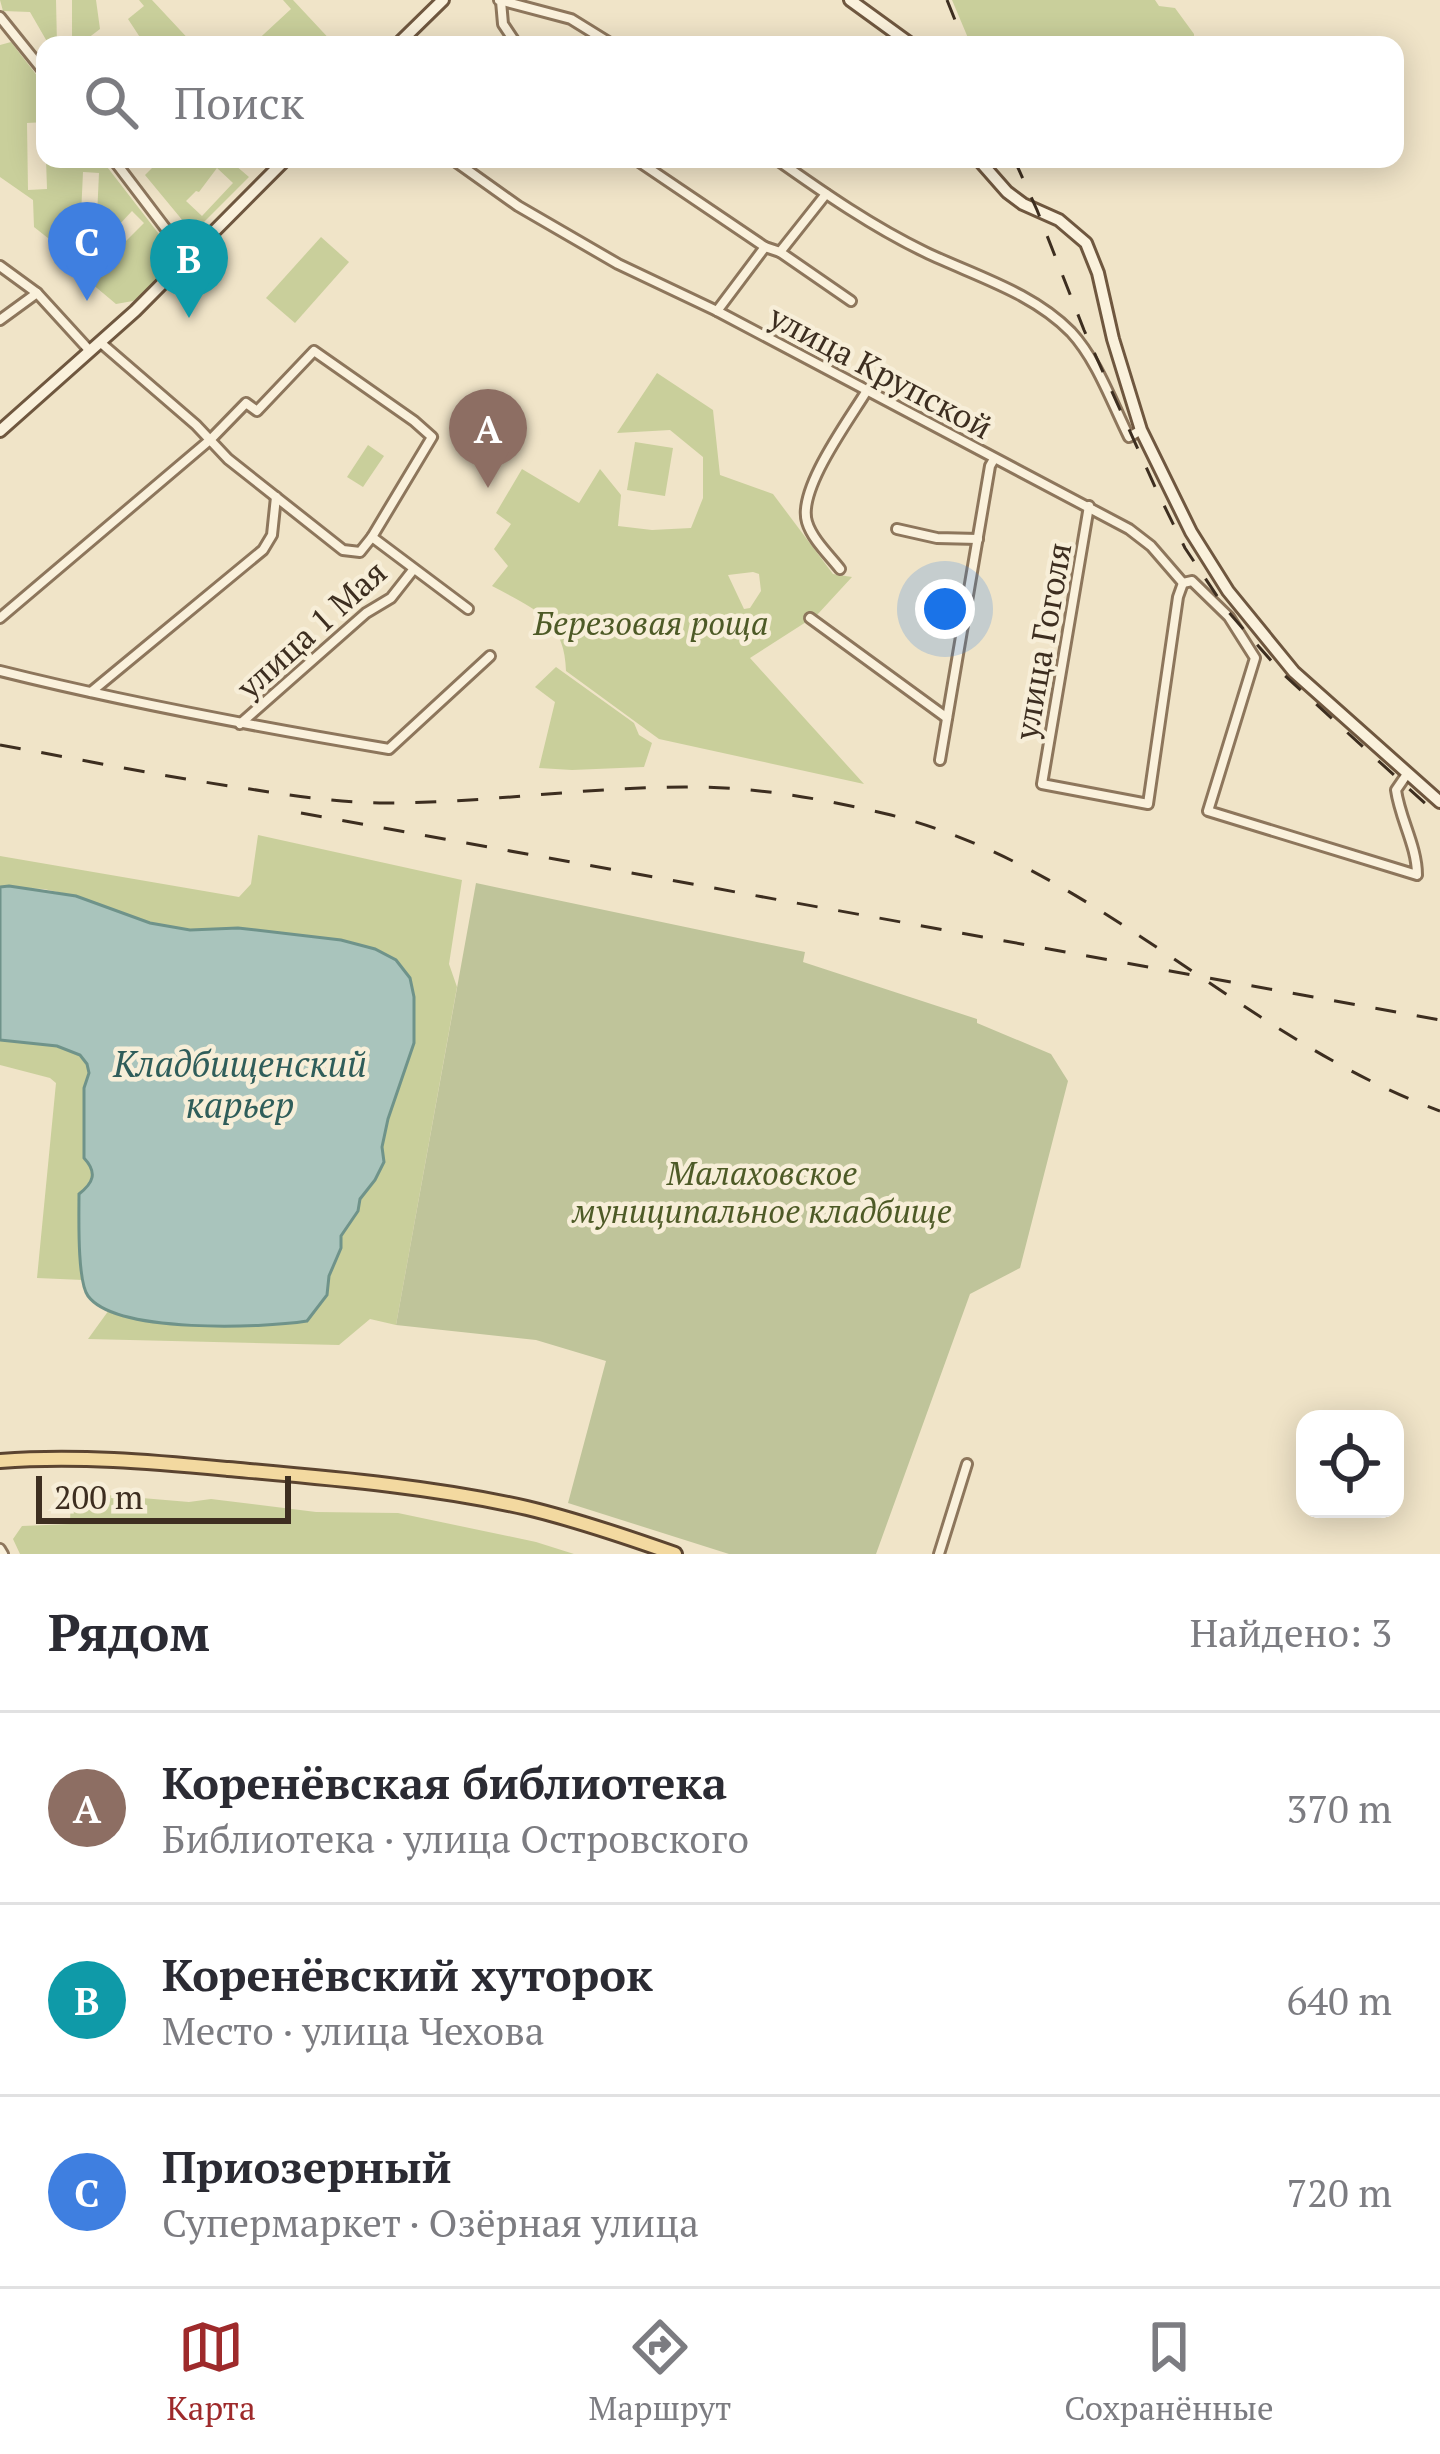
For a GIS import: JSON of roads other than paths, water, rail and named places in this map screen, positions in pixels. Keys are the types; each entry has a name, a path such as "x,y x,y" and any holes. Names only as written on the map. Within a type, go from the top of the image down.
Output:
{"main road":[{"path":"408,36 442,0"},
{"path":"850,0 900,36"},
{"path":"0,431 96,348 277,168"},
{"path":"986,168 1007,192 1059,220 1086,243 1141,430 1191,532 1228,591 1294,672 1440,802"},
{"path":"0,1461 108,1459 442,1492 528,1509 675,1554"}],"street":[{"path":"425,0 434,11"},
{"path":"511,36 503,24 500,0 571,20 598,36"},
{"path":"0,16 36,62"},
{"path":"120,168 188,258"},
{"name":"улица Крупской","path":"465,168 538,218 618,263 1130,529 1183,583 1192,581 1229,617 1255,658 1208,811 1417,875 1396,790 1407,774"},
{"path":"648,168 851,301"},
{"path":"789,168 924,252 1040,307 1081,344 1129,437 1141,430"},
{"path":"780,252 826,194"},
{"path":"717,311 765,247"},
{"path":"0,266 211,439 228,459 343,550 359,552 371,538 432,437 314,351 257,411 246,403 211,439 0,618"},
{"path":"0,320 37,293"},
{"path":"840,569 808,527 804,508 817,476 866,392"},
{"path":"940,760 994,458"},
{"path":"90,694 263,550 272,536 276,495"},
{"name":"улица Гоголя","path":"1089,506 1042,784 1148,804 1183,583"},
{"path":"897,529 937,538 978,539"},
{"path":"371,538 468,610"},
{"name":"улица 1 Мая","path":"240,724 367,613 391,598 413,570"},
{"path":"810,618 947,718"},
{"path":"0,670 90,694 388,749 490,656"},
{"path":"939,1554 968,1464"}],"water":[{"name":"Кладбищенский карьер","path":"0,887 76,896 150,923 190,930 238,928 341,940 396,960 410,978 414,1043 388,1119 384,1162 341,1236 327,1295 307,1321 226,1326 158,1322 128,1317 88,1296 80,1263 79,1194 92,1178 84,1158 84,1088 89,1073 80,1055 57,1046 0,1040"}],"railway":[{"path":"947,0 961,36"},
{"path":"1018,168 1084,330 1185,548 1225,608 1282,673 1440,817"},
{"path":"0,745 352,802 711,787 788,795 891,815 966,840 1036,873 1300,1042 1368,1080 1440,1111"},
{"path":"301,813 1440,1020"}],"place":[{"name":"Приозерный","path":"87,301"},
{"name":"Коренёвский хуторок","path":"189,318"},
{"name":"Коренёвская библиотека","path":"488,488"}],"park label":[{"name":"Березовая роща","path":"651,622"},
{"name":"Малаховское муниципальное кладбище","path":"762,1191"}]}
